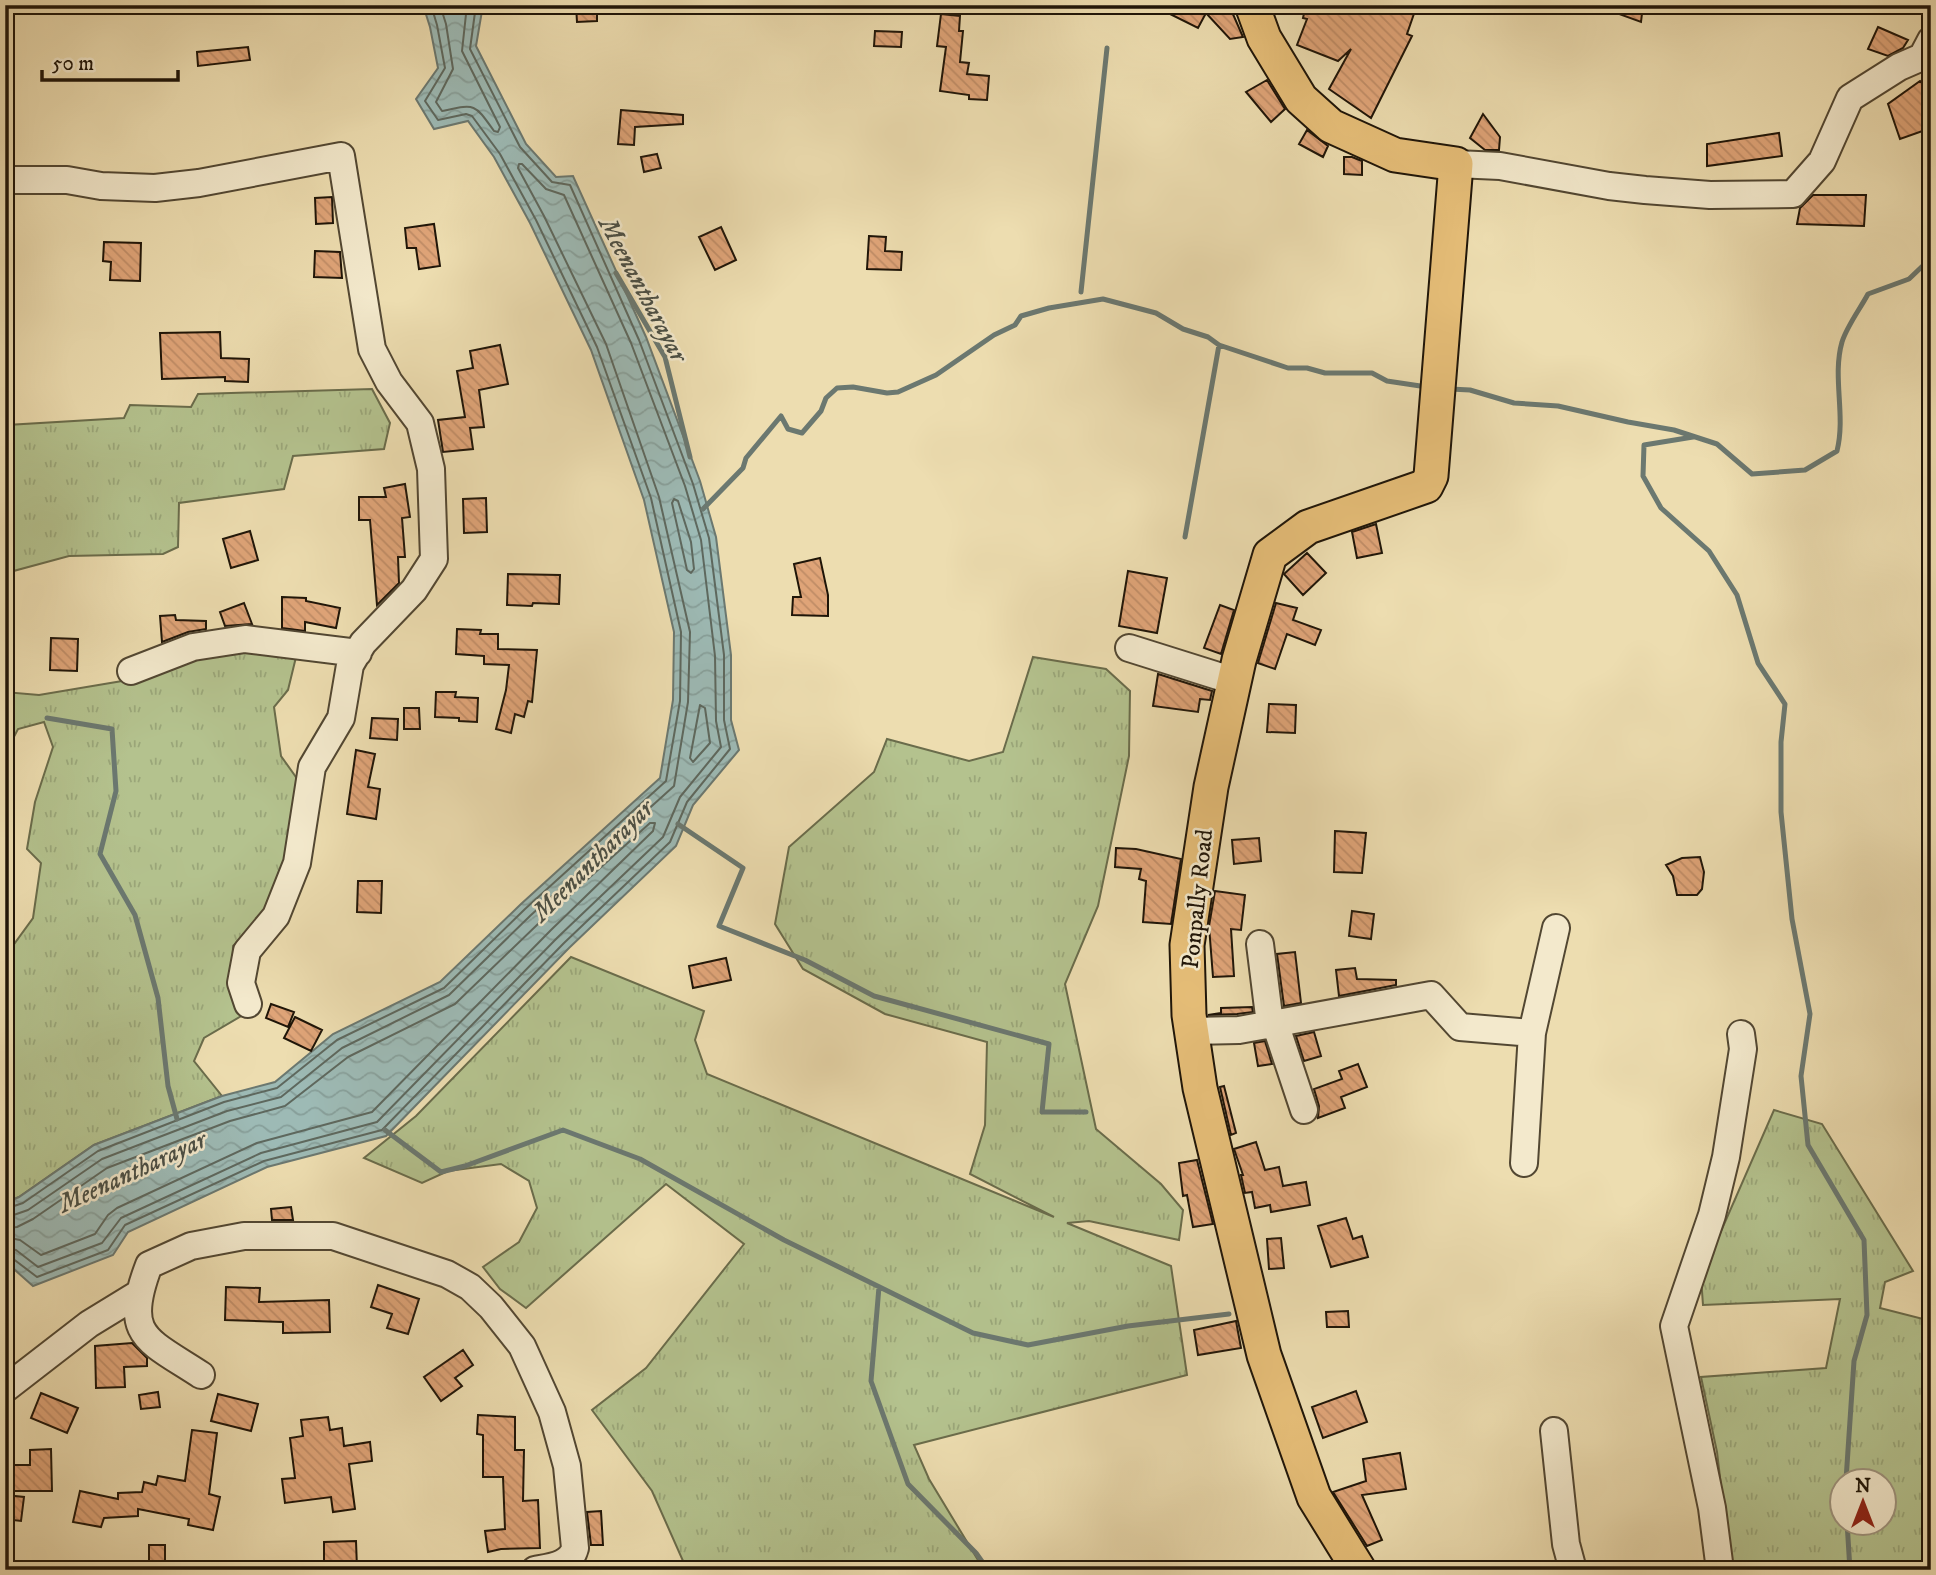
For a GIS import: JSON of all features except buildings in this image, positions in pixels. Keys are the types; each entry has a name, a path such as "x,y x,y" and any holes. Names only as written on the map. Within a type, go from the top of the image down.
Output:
{"main road":[{"path":"1252,5 1264,38 1301,99 1331,126 1395,155 1456,164"},
{"name":"Ponpally Road","path":"1359,1570 1314,1497 1265,1355 1200,1088 1191,1031 1187,946 1211,787 1234,681 1269,555 1308,527 1426,486 1431,476 1456,164"}],"street":[{"path":"1456,164 1500,166 1645,190 1710,195 1793,194 1822,161 1850,98 1899,67 1922,57 1931,40"},
{"path":"5,180 67,180 101,186 155,188 199,183 341,156 372,349 389,382 420,423 431,470 434,559 414,590 363,643 350,665 341,718 312,767 297,863 276,916 247,951 241,983 247,1004"},
{"path":"131,671 193,647 244,639 358,653"},
{"path":"1129,648 1234,681"},
{"path":"1524,1163 1532,1033 1556,928"},
{"path":"1260,944 1273,1024 1304,1110"},
{"path":"1191,1031 1239,1030 1431,995 1460,1027 1532,1033"},
{"path":"1720,1570 1712,1508 1674,1326 1712,1215 1730,1130 1742,1049 1741,1034"},
{"path":"201,1376 151,1343 138,1326 138,1294 149,1265 191,1246 244,1236 333,1236 447,1274 470,1287 491,1307 522,1346 552,1412 567,1466 575,1548 574,1555 568,1560 543,1569"},
{"path":"5,1389 89,1324 138,1294"},
{"path":"1555,1431 1566,1544 1573,1570"}],"green space":[{"path":"372,389 390,423 384,449 293,456 284,489 179,503 178,547 163,554 69,556 10,572 5,578 7,425 124,418 130,405 191,407 198,394"},
{"path":"236,649 296,657 288,690 274,707 281,756 303,787 294,848 269,912 233,946 232,986 243,1015 204,1038 194,1061 222,1096 94,1145 19,1197 5,1203 5,950 9,951 33,918 41,863 27,849 35,802 53,747 44,722 18,729 5,754 5,692 39,695 140,678 182,659"},
{"path":"1033,657 1106,669 1130,691 1129,756 1098,906 1065,984 1096,1129 1161,1184 1183,1210 1179,1240 1089,1221 1067,1223 1171,1266 1187,1375 914,1445 929,1479 984,1570 687,1570 652,1491 592,1410 646,1368 744,1244 666,1184 526,1308 500,1289 483,1267 519,1242 537,1208 529,1181 501,1164 448,1171 422,1183 364,1158 416,1116 571,957 704,1011 695,1040 707,1074 1054,1217 970,1174 985,1125 987,1042 885,1014 803,969 775,924 789,847 874,772 887,739 969,761 1003,752"},
{"path":"1774,1110 1822,1124 1913,1271 1885,1282 1880,1308 1931,1321 1931,1570 1731,1570 1717,1452 1701,1377 1826,1368 1840,1299 1703,1305 1701,1277"}],"water":[{"path":"423,5 483,5 476,46 526,144 556,177 573,176 646,337 700,481 716,537 731,655 731,720 739,750 693,805 676,846 569,948 386,1136 267,1167 128,1232 113,1255 33,1286 5,1264 5,1203 19,1197 94,1145 222,1096 275,1082 333,1034 440,982 521,904 660,778 673,700 674,632 644,500 591,350 530,223 494,157 468,121 434,129 416,99 438,68"}],"waterway":[{"path":"1081,292 1107,48"},
{"path":"1450,389 1470,390 1514,403 1558,406 1674,430 1717,444 1752,474 1805,470 1837,451 1840,424 1839,355 1844,336 1868,294 1909,279 1931,258"},
{"name":"Meenantharayar","path":"616,273 665,357 690,457"},
{"path":"703,509 743,468 746,458 781,416 788,429 802,433 821,411 826,398 837,388 898,392 936,375 994,335 1015,325 1021,316 1049,308 1103,299 1156,313 1183,329 1208,337 1219,345 1288,368 1307,368 1325,373 1372,373 1387,381 1427,387"},
{"path":"1185,537 1219,345"},
{"path":"1693,437 1644,445 1643,476 1661,508 1709,551 1737,595 1758,663 1785,704 1781,742 1781,812 1792,919 1810,1014 1801,1076 1808,1145 1864,1240 1867,1315 1854,1361 1847,1466"},
{"path":"47,718 112,729 116,791 100,854 135,915 158,998 168,1086 177,1119"},
{"path":"678,824 743,868 719,926 805,960 874,996 1049,1044 1042,1112 1086,1112"},
{"path":"385,1130 441,1172 465,1166 563,1130 640,1159 784,1240 973,1333 1028,1345 1128,1326 1229,1314"},
{"path":"879,1287 871,1381 908,1484 976,1553 988,1570"},
{"path":"1848,1536 1850,1570"}]}
